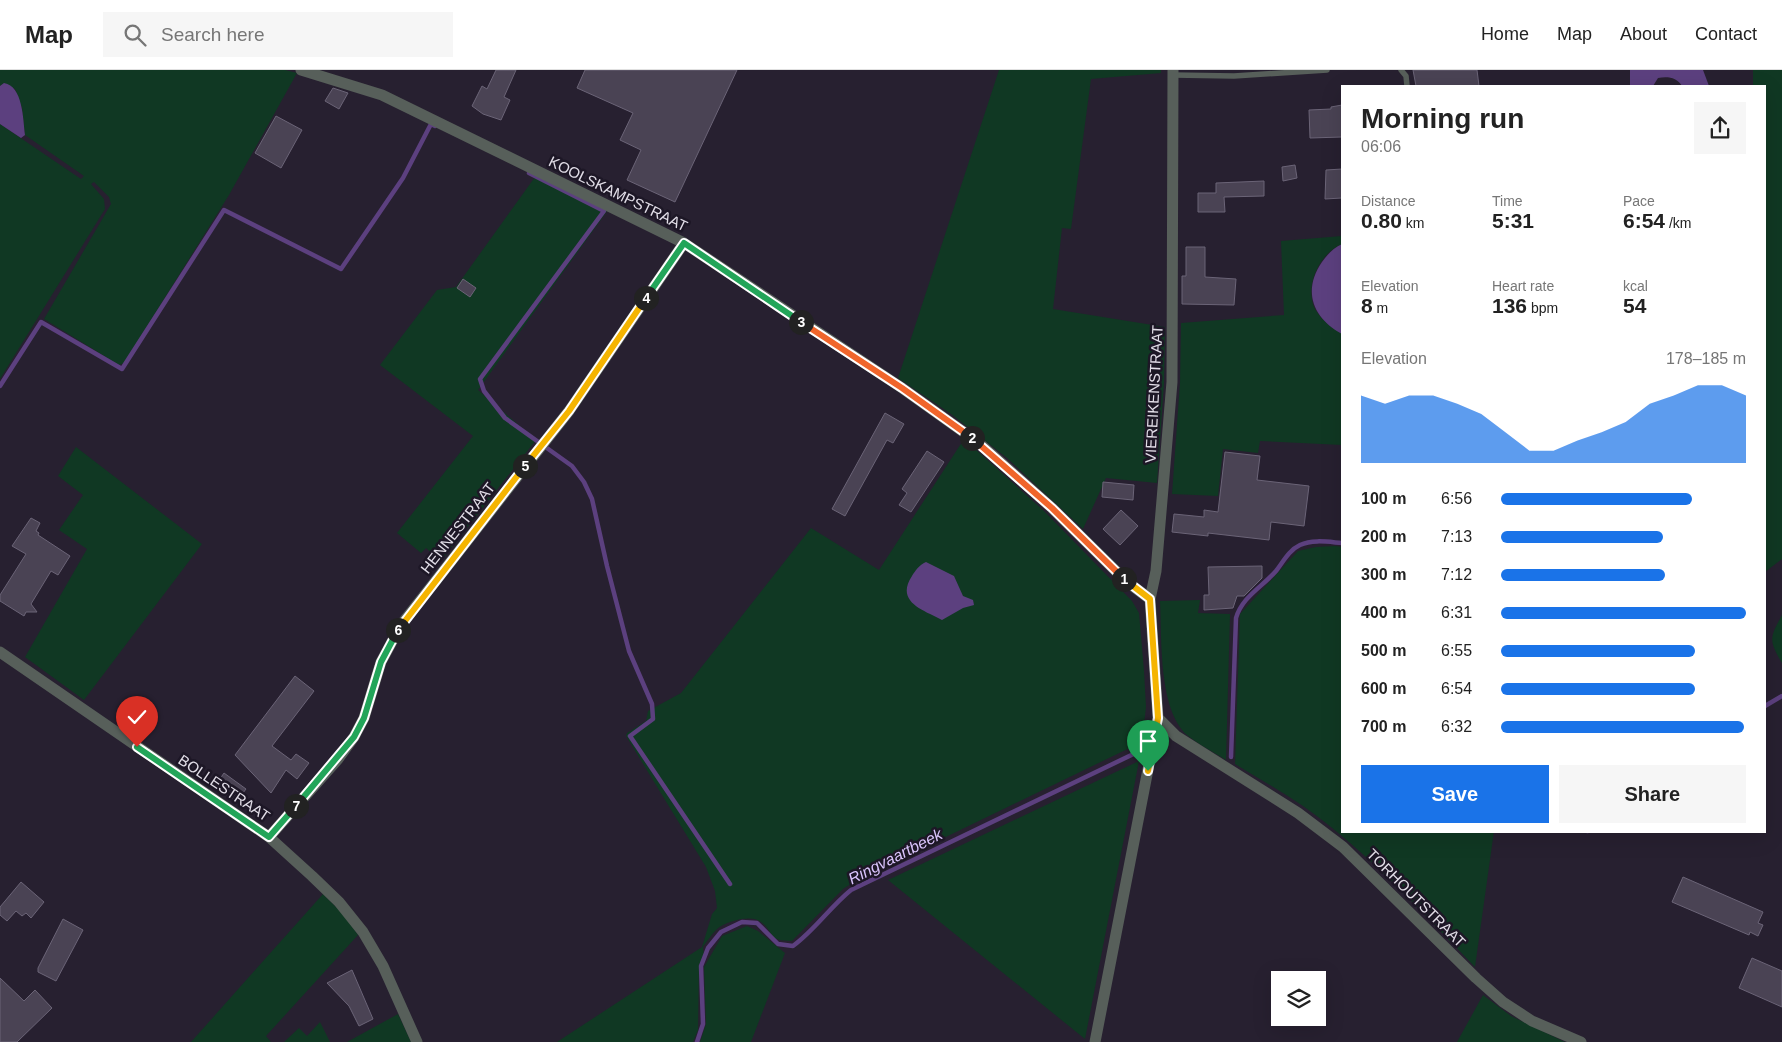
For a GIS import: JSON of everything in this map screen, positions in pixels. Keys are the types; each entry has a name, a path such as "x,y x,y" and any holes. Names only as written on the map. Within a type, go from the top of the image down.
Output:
{"street":[{"name":"KOOLSKAMPSTRAAT","path":"302,70 337,75 382,95 684,243 902,388 979,443 1052,508 1126,581 1150,599"},
{"name":"VIEREIKENSTRAAT","path":"1095,1042 1158,718 1150,599 1156,571 1172,382 1173,72"},
{"name":"HENNESTRAAT","path":"269,837 338,759 354,737 364,718 381,662 401,625 569,411 684,243"},
{"name":"BOLLESTRAAT","path":"0,652 269,837 339,902 363,932 383,966 418,1042"},
{"name":"TORHOUTSTRAAT","path":"1158,718 1176,736 1298,813 1343,847 1476,978 1503,1002 1532,1021 1581,1042"}],"lane":[{"path":"1173,72 1234,76 1327,70"},
{"path":"1401,70 1406,76 1407,85"}],"green space":[{"path":"0,70 285,70 297,73 229,195 124,363 119,365 44,319 111,204 109,197 94,182 91,184 104,199 105,209 0,379 0,124 81,179 84,176 25,135 22,108 15,89 4,83 0,86"},
{"path":"999,70 1161,70 1161,73 1091,79 1071,229 1062,228 1053,309 1165,327 1164,383 1157,483 1106,478 1083,529 1007,458 951,414 898,378"},
{"path":"1753,70 1782,70 1782,559 1766,571 1766,85 1753,85"},
{"path":"535,177 608,210 478,390 536,440 441,561 426,548 421,553 397,533 473,436 380,365 437,290 456,287"},
{"path":"1341,236 1341,244 1327,254 1316,270 1311,289 1316,311 1326,322 1341,333 1341,445 1260,441 1258,453 1223,449 1218,496 1172,494 1180,383 1181,323 1284,315 1281,241"},
{"path":"964,439 1044,511 1132,601 1139,613 1144,671 1146,707 1142,742 857,880 843,889 792,941 775,938 766,926 757,920 733,921 721,926 713,933 703,947 704,956 699,965 698,1030 693,1042 557,1042 702,947 712,914 717,908 715,891 706,867 626,736 627,733 646,721 648,711 681,693 811,528 879,570"},
{"path":"76,447 202,544 84,700 25,657 87,549 59,530 83,495 58,476"},
{"path":"1316,547 1341,547 1341,833 1494,833 1475,967 1393,882 1349,842 1303,806 1235,764 1240,614 1298,551"},
{"path":"1200,600 1198,613 1230,614 1226,760 1187,735 1178,723 1166,691 1163,672 1160,601"},
{"path":"1782,615 1782,663 1774,649 1772,639"},
{"path":"1139,761 1085,1039 888,880"},
{"path":"323,894 343,914 358,935 266,1036 271,1042 191,1042"},
{"path":"747,926 758,931 785,953 751,1042 700,1042 706,1024 704,967 722,936"},
{"path":"1483,995 1511,1016 1565,1042 1457,1042"},
{"path":"398,1014 411,1042 347,1042"},
{"path":"320,1022 330,1042 284,1042 299,1028 307,1036"}],"shaded area":[{"path":"1630,70 1703,70 1709,85 1681,85 1675,79 1665,77 1658,78 1654,85 1630,85"},
{"path":"4,83 10,85 15,90 21,104 25,135 21,138 0,124 0,86"},
{"path":"1341,244 1341,333 1332,328 1318,312 1312,293 1316,273 1322,262 1336,247"},
{"path":"926,562 954,576 963,596 973,600 974,605 963,608 942,620 914,604 909,599 908,585 916,570"}],"building":[{"path":"496,70 516,70 504,97 510,100 501,120 483,114 472,106 482,86 487,89"},
{"path":"585,70 737,70 675,202 627,180 641,150 620,140 633,113 577,88"},
{"path":"1413,70 1477,70 1479,85 1416,85"},
{"path":"333,88 348,93 339,109 325,101"},
{"path":"1341,105 1341,137 1310,138 1309,110 1331,109 1331,107"},
{"path":"276,116 302,130 281,168 255,153"},
{"path":"1295,165 1297,178 1283,181 1282,167"},
{"path":"1341,169 1341,198 1325,199 1326,170"},
{"path":"1264,181 1264,196 1224,197 1225,212 1198,212 1198,193 1216,193 1216,183"},
{"path":"1186,247 1205,247 1205,277 1236,279 1234,305 1182,304 1182,276 1186,276"},
{"path":"463,279 476,288 470,297 457,288"},
{"path":"885,413 904,424 893,443 887,440 845,516 832,509"},
{"path":"927,451 944,462 911,512 899,505 907,493 902,489"},
{"path":"1225,452 1260,456 1257,480 1309,486 1304,526 1271,522 1269,540 1208,533 1208,536 1172,532 1174,514 1204,517 1204,510 1218,512"},
{"path":"1103,482 1134,485 1133,500 1102,497"},
{"path":"1121,510 1138,526 1120,545 1103,529"},
{"path":"31,518 40,523 36,531 39,533 38,535 70,556 58,575 51,571 31,604 37,612 26,612 24,616 0,601 0,595 26,554 12,546"},
{"path":"1262,566 1262,578 1244,596 1237,596 1233,608 1204,610 1204,595 1209,595 1208,567"},
{"path":"295,676 314,691 272,746 291,760 296,754 309,763 297,779 286,770 271,793 235,755"},
{"path":"224,773 246,789 236,802 215,786"},
{"path":"1683,877 1763,912 1758,923 1763,925 1758,936 1750,932 1749,935 1672,902"},
{"path":"21,882 44,902 31,918 26,913 22,916 16,911 7,921 0,915 0,907"},
{"path":"63,919 83,930 56,981 38,972 38,968"},
{"path":"1752,958 1782,971 1782,1007 1739,988"},
{"path":"352,970 373,1019 359,1026 349,1006 327,983"},
{"path":"0,978 24,1001 35,990 52,1008 17,1042 0,1042"}],"waterway":[{"path":"0,386 41,322 122,369 224,210 341,269 403,178 431,124 435,126"},
{"path":"529,173 604,211 480,379 484,391 505,418 572,466 584,482 592,499 629,651 652,704 653,719 630,736 730,884"},
{"path":"1231,757 1236,618 1239,611 1248,598 1276,571 1296,547 1316,541 1341,543"},
{"path":"1766,705 1782,696"},
{"name":"Ringvaartbeek","path":"697,1042 703,1024 701,966 708,948 721,932 742,922 757,923 778,944 793,946 851,890 1148,747"}],"route":[{"path":"137,747 269,837 338,759 354,737 364,718 381,662 401,625 569,411 684,243 750,286 834,345 902,388 979,443 1052,508 1126,581 1150,599 1158,718 1148,771"}]}
